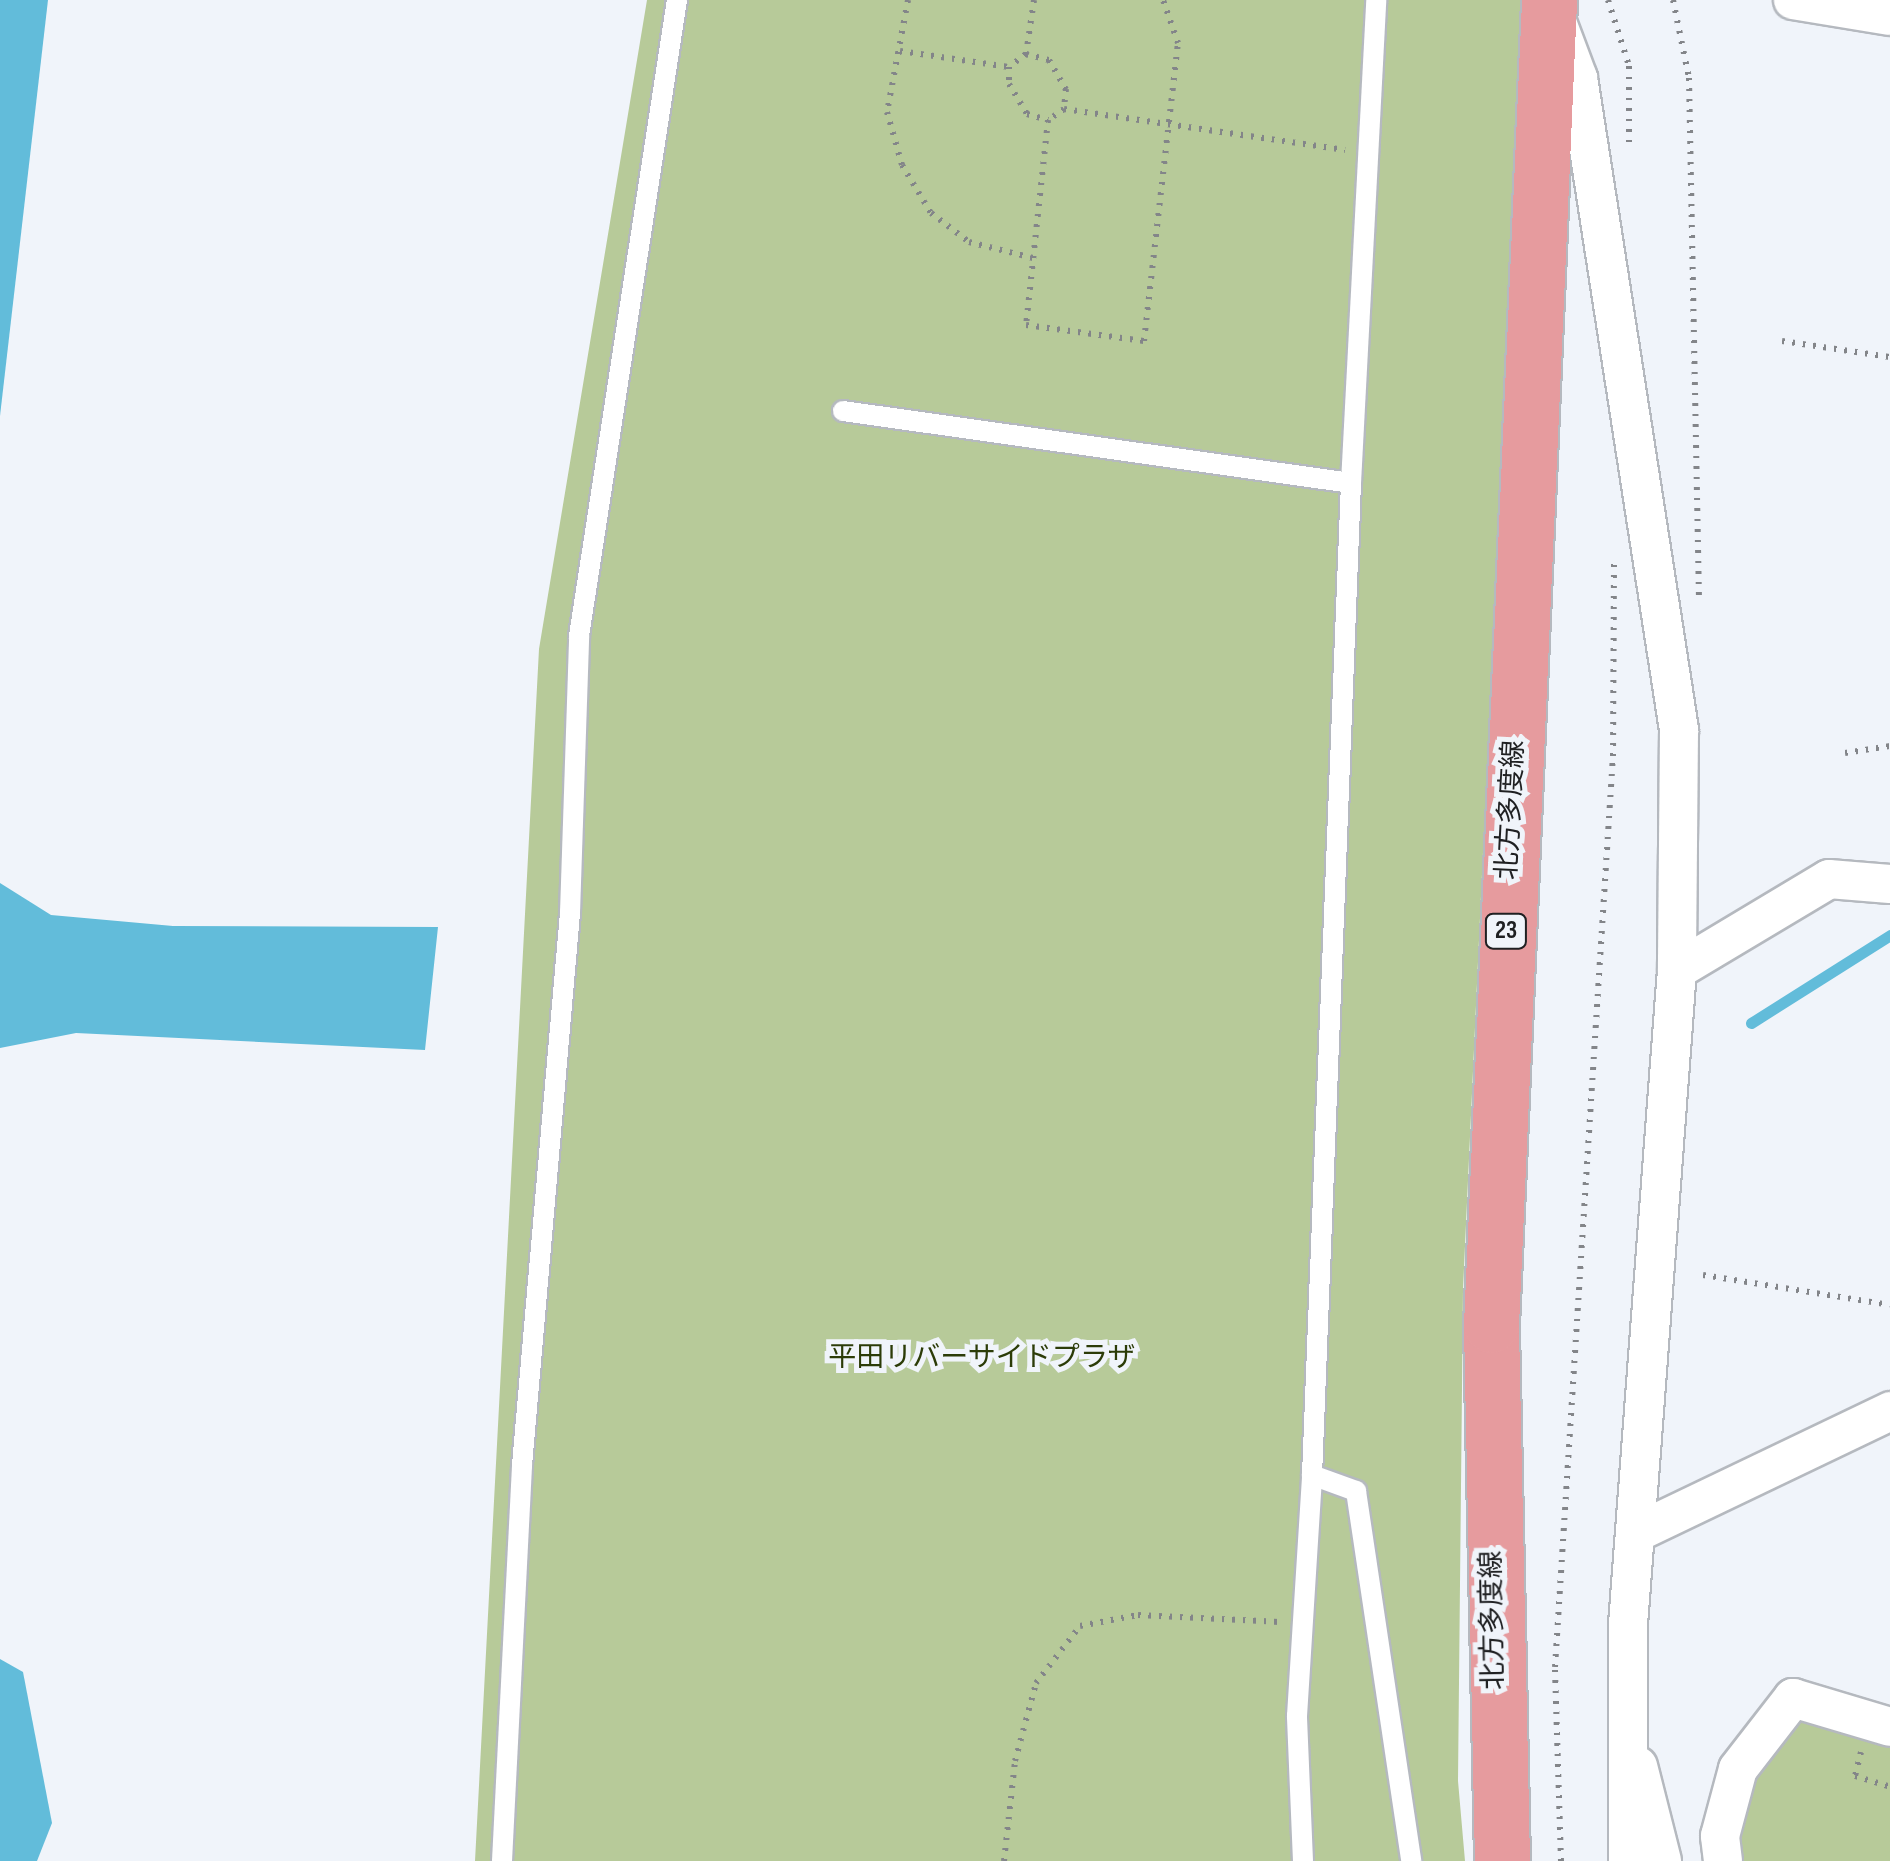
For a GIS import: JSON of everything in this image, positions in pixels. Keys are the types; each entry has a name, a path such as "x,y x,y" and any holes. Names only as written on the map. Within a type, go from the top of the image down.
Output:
{"main road":[{"name":"北方多度線","path":"1502,1861 1491,1325 1549,0"}],"street":[{"path":"1549,0 1578,78 1679,730 1677,970 1654,1195 1638,1532 1628,1624 1631,1740 1623,1810 1628,1861"},
{"path":"1793,0 1890,16"},
{"path":"1677,970 1829,880 1890,884"},
{"path":"1638,1532 1890,1411"},
{"path":"1722,1861 1720,1836 1738,1769 1793,1698 1890,1726"},
{"path":"1631,1740 1662,1861"}],"lane":[{"path":"502,1861 522,1465 570,913 579,636 678,0"},
{"path":"1303,1861 1303,1624 1351,484 1376,0"},
{"path":"843,411 1351,484"},
{"path":"1312,1475 1356,1491 1411,1861"}],"path":[{"path":"908,0 888,112 902,165 931,213 970,242 1033,258"},
{"path":"900,51 1009,66 1026,54 1034,0"},
{"path":"1163,0 1178,43 1171,126 1144,341 1026,325 1048,120 1064,109 1171,126 1368,153"},
{"path":"1608,0 1629,66 1629,166"},
{"path":"1674,0 1690,78 1699,605"},
{"path":"1026,54 1060,71 1064,109"},
{"path":"1009,66 1014,101 1048,120"},
{"path":"1782,341 1890,358"},
{"path":"1561,1861 1555,1666 1613,756 1613,550"},
{"path":"1846,753 1890,746"},
{"path":"1703,1274 1890,1304"},
{"path":"1004,1861 1015,1761 1036,1683 1080,1626 1138,1615 1303,1624"}],"green space":[{"name":"平田リバーサイドプラザ","path":"647,0 1522,0 1463,1290 1458,1781 1465,1861 475,1861 539,649"},
{"path":"1801,1714 1890,1739 1890,1861 1737,1861 1733,1835 1745,1777"}],"water":[{"path":"0,0 48,0 0,416"},
{"path":"0,883 51,915 173,926 438,927 425,1050 76,1033 0,1048"},
{"path":"0,1659 23,1672 52,1823 37,1861 0,1861"}],"waterway":[{"path":"1751,1023 1890,935"}]}
